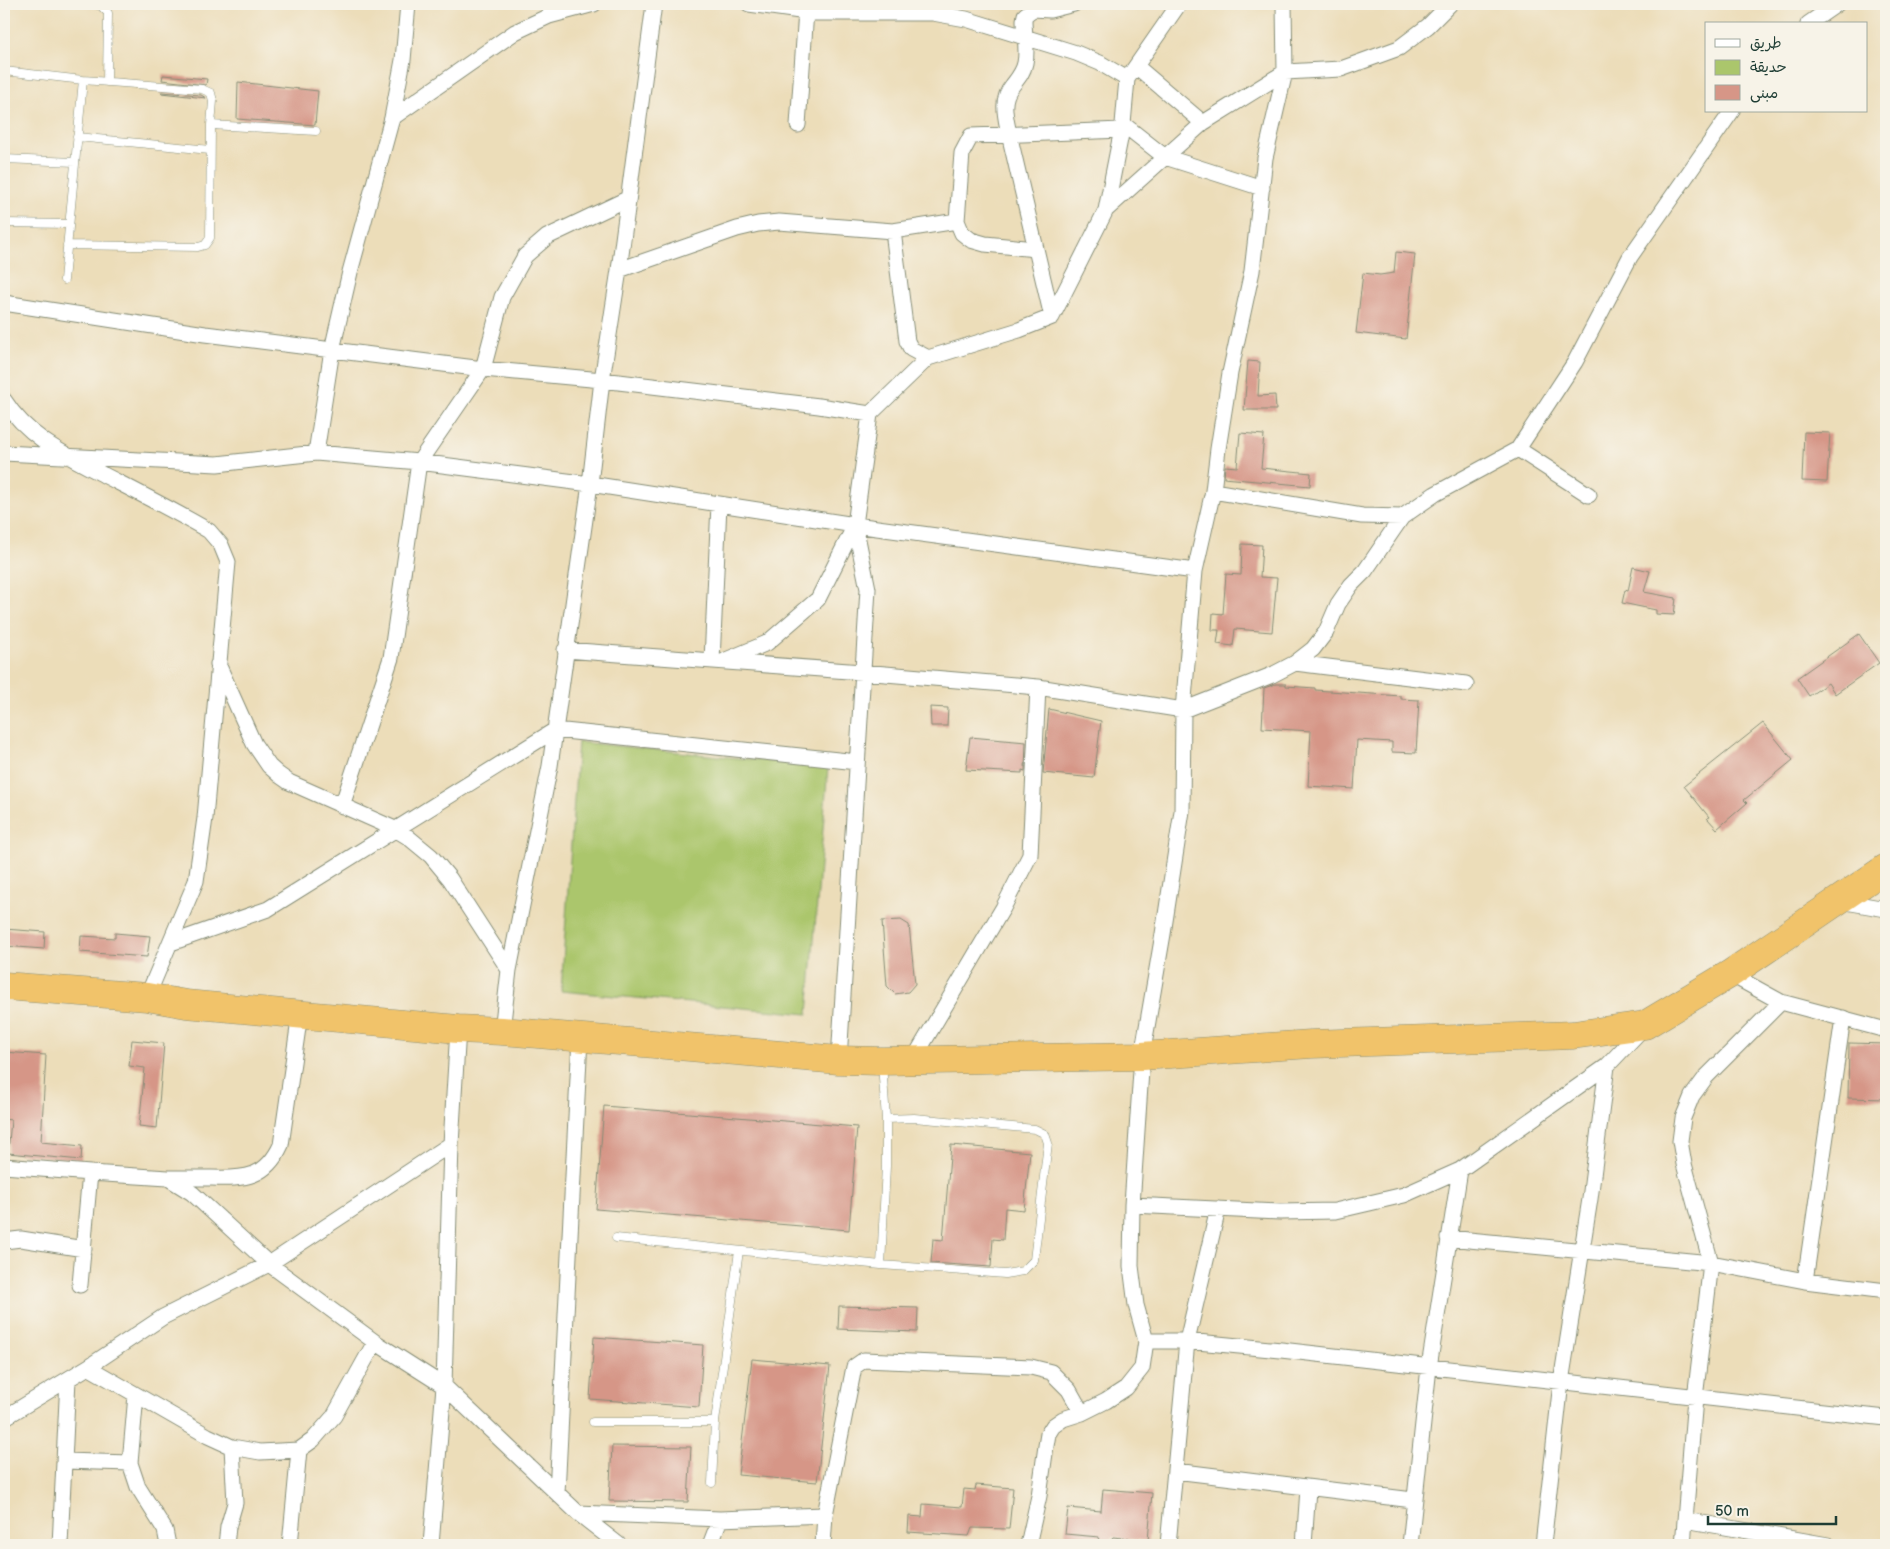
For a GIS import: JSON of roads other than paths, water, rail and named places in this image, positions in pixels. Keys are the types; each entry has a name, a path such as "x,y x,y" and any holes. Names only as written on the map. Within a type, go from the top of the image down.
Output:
{"highway":[{"path":"4,986 147,997 186,1004 839,1060 882,1061 1142,1056 1311,1044 1573,1035 1646,1025 1730,974 1886,868"}],"street":[{"path":"316,453 332,350 350,272 392,118 403,60 408,4"},
{"path":"392,118 515,32 549,16 594,4"},
{"path":"502,1031 510,970 550,766 654,4"},
{"path":"749,4 797,8 934,8 1076,53 1100,63 1127,79"},
{"path":"1052,318 1004,109 1005,100 1012,86 1018,80 1025,63 1024,20 1028,11 1033,9 1050,10 1074,4"},
{"path":"718,661 768,643 818,599 855,525 870,414 928,358 1052,318 1106,210 1122,127 1127,79 1179,4"},
{"path":"1106,210 1203,123 1285,72 1341,69 1399,48 1428,26 1450,4"},
{"path":"1811,22 1837,4"},
{"path":"1028,1545 1039,1496 1048,1434 1053,1426 1063,1419 1082,1413 1126,1388 1142,1368 1146,1341 1136,1305 1132,1266 1132,1205 1142,1056 1182,811 1182,710 1195,571 1214,491 1218,449 1230,373 1252,271 1265,158 1285,72 1282,5"},
{"path":"797,8 798,125"},
{"path":"1136,66 1203,123"},
{"path":"565,650 1038,687 1182,710 1272,675 1295,663 1314,649 1326,632 1338,604 1365,570 1402,517 1435,494 1518,449 1575,362 1630,257 1731,112"},
{"path":"1036,249 985,244 971,240 962,233 957,221 962,153 971,136 1122,127 1165,157 1262,188"},
{"path":"342,806 391,658 420,462 483,369 502,297 525,256 547,237 627,199"},
{"path":"619,270 736,228 758,224 779,222 893,231 957,221"},
{"path":"893,231 907,342 911,349 928,358"},
{"path":"4,303 205,334 483,369 602,380 819,406 870,414"},
{"path":"4,400 19,420 42,441 201,526 209,531 221,544 226,553 228,571 217,663 205,818 196,881 147,997"},
{"path":"1518,449 1589,495"},
{"path":"4,453 217,464 316,453 420,462 590,484 855,525 1195,571"},
{"path":"1214,491 1362,516 1402,517"},
{"path":"718,661 719,504"},
{"path":"839,1060 868,589 855,525"},
{"path":"217,663 254,744 269,766 289,782 395,830 420,846 441,867 510,970"},
{"path":"1295,663 1466,684"},
{"path":"913,1060 1003,908 1030,855 1038,687"},
{"path":"171,943 268,909 555,730 857,762"},
{"path":"1840,901 1886,908"},
{"path":"1730,974 1780,1002 1886,1030"},
{"path":"1683,1545 1696,1398 1712,1264 1684,1164 1680,1141 1683,1118 1692,1096 1706,1077 1780,1002"},
{"path":"4,1166 168,1178 244,1177 256,1174 276,1156 281,1145 300,1014"},
{"path":"1805,1281 1843,1018"},
{"path":"1132,1205 1280,1212 1335,1211 1404,1195 1460,1170 1606,1066 1646,1025"},
{"path":"431,1545 444,1386 458,1028"},
{"path":"557,1493 580,1038"},
{"path":"1543,1545 1561,1382 1590,1199 1606,1066"},
{"path":"4,1418 88,1367 163,1317 269,1264 452,1144"},
{"path":"1410,1545 1429,1367 1460,1170"},
{"path":"80,1285 90,1173"},
{"path":"168,1178 192,1194 269,1264 375,1342 444,1386 578,1513 619,1545"},
{"path":"1168,1545 1187,1341 1218,1209"},
{"path":"1448,1238 1712,1264 1805,1281 1886,1291"},
{"path":"4,1240 21,1239 84,1249"},
{"path":"1146,1341 1187,1341 1886,1418"},
{"path":"88,1367 208,1436 232,1447 260,1452 299,1450 313,1440 334,1416 375,1342"},
{"path":"823,1545 825,1515 854,1367 864,1360 1031,1367 1050,1372 1069,1390 1082,1413"},
{"path":"60,1545 68,1379"},
{"path":"136,1394 130,1463 138,1487 165,1530 168,1545"},
{"path":"226,1545 228,1527 235,1503 232,1447"},
{"path":"290,1545 299,1450"},
{"path":"64,1461 130,1463"},
{"path":"1175,1471 1414,1500"},
{"path":"1304,1545 1308,1488"},
{"path":"578,1513 720,1519 825,1515"},
{"path":"710,1545 720,1519"},
{"path":"1685,1520 1780,1541 1828,1545"}],"lane":[{"path":"94,4 101,6 108,13 107,82"},
{"path":"4,71 82,80 202,89 211,93 213,101 210,150 210,238 205,245 198,247 67,245"},
{"path":"64,280 82,80"},
{"path":"211,125 316,131"},
{"path":"77,137 210,150"},
{"path":"4,159 75,162"},
{"path":"4,223 69,224"},
{"path":"881,1265 886,1166 886,1120 882,1061"},
{"path":"616,1238 881,1265 1005,1274 1023,1270 1034,1260 1048,1143 1045,1134 1035,1128 914,1118 886,1120"},
{"path":"712,1483 715,1422 739,1251"},
{"path":"593,1422 715,1422"}]}
